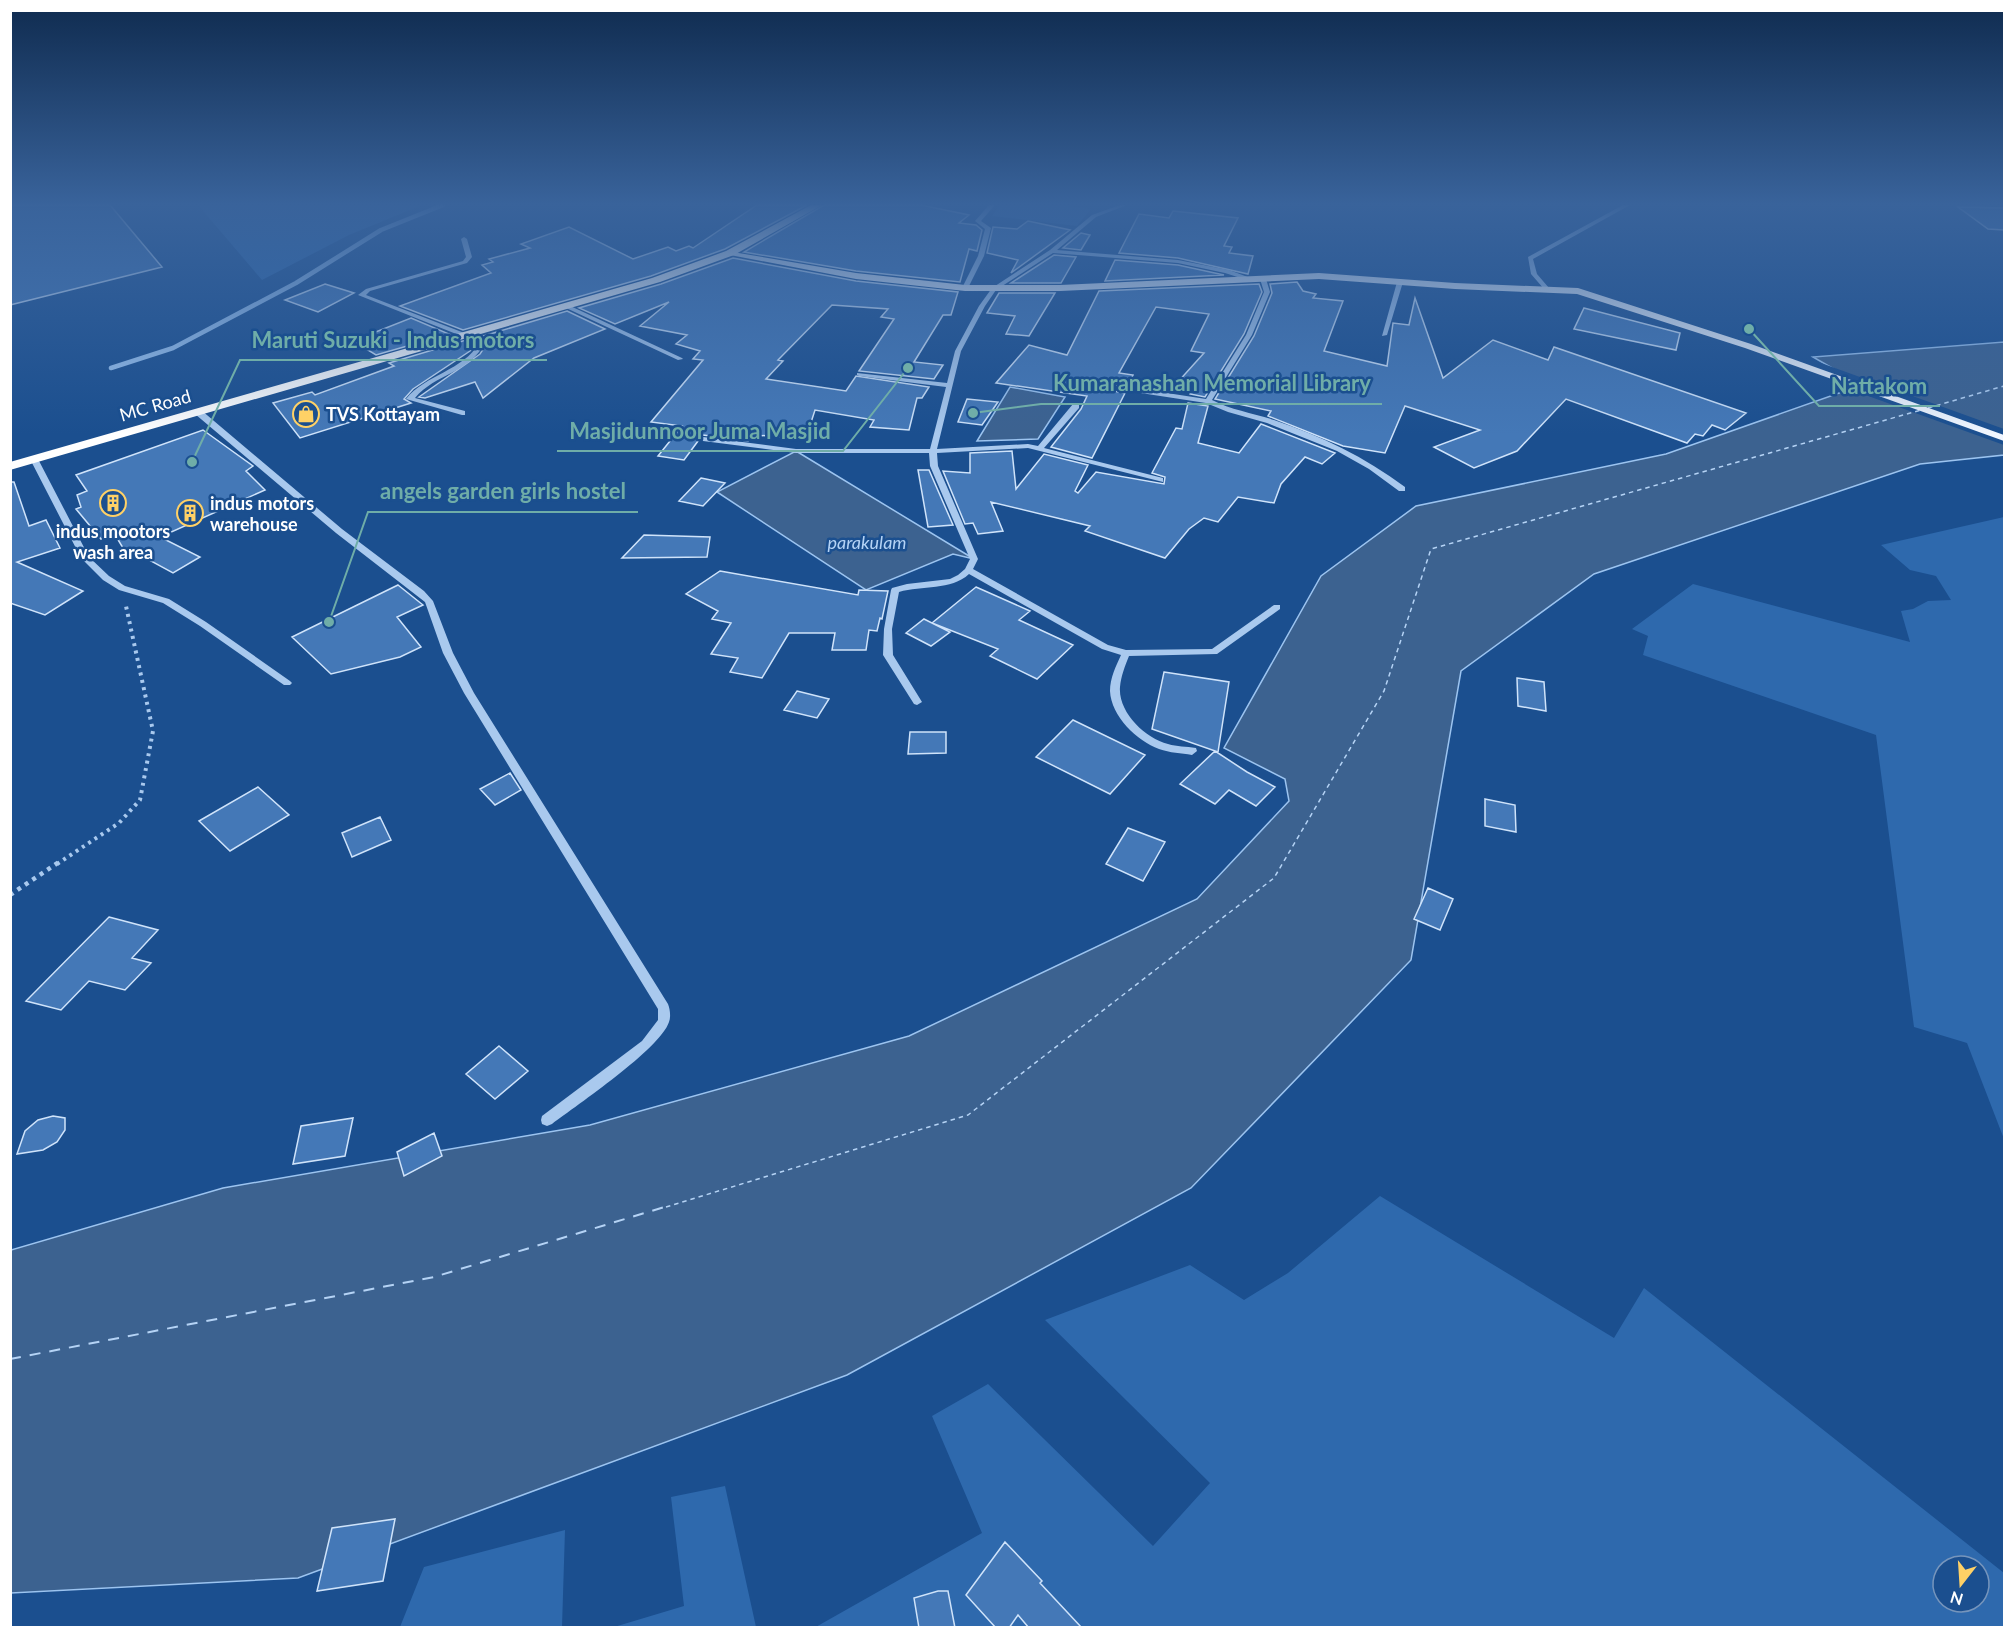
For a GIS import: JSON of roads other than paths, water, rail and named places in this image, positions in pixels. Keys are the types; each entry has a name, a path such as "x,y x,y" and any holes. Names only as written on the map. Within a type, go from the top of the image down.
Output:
{"highway":[{"name":"MC Road","path":"10,466 651,281"}],"main road":[{"path":"905,281 994,289 1188,281"},
{"path":"1392,281 1477,287 1546,288 1597,295 1749,346 2004,438"}],"street":[{"path":"400,281 361,295 483,342 480,349 464,363 410,399 462,413"},
{"path":"965,288 968,281"},
{"path":"917,702 888,655 888,629 895,590 907,586 960,581 970,572 975,559 934,466 933,451 958,351 982,306 994,289 1006,281"},
{"path":"1208,401 1249,335 1267,292 1264,281"},
{"path":"1540,281 1546,288"},
{"path":"1384,335 1400,282"},
{"path":"566,306 680,358"},
{"path":"859,375 948,385"},
{"path":"1108,386 1208,401 1219,407 1269,421 1330,444 1385,475 1402,489"},
{"path":"1040,448 1076,406"},
{"path":"198,412 339,531 429,601 448,653 469,693 664,1008 664,1021 657,1034 646,1045 547,1120"},
{"path":"703,439 796,451 1040,448 1160,480"},
{"path":"34,459 85,558 106,578 122,588 166,602 203,624 287,683"},
{"path":"970,572 1096,642 1126,653 1214,652 1277,607"},
{"path":"1126,653 1115,690 1123,712 1133,726 1149,740 1163,747 1192,751"}],"water":[{"path":"2004,342 2004,455 1920,464 1594,574 1461,671 1411,960 1191,1188 847,1375 298,1578 11,1593 11,1250 223,1188 590,1125 909,1036 1197,899 1289,801 1285,779 1224,748 1321,576 1416,506 1666,454 1862,385 1813,357"},
{"path":"1010,387 1065,397 1038,439 977,441"},
{"name":"parakulam","path":"796,451 974,559 953,554 866,590 717,492"}],"waterway":[{"path":"111,368 173,348 299,281"}],"place":[{"name":"Nattakom","path":"1749,329"},
{"name":"Masjidunnoor Juma Masjid","path":"908,368"},
{"name":"Kumaranashan Memorial Library","path":"973,413"},
{"name":"TVS Kottayam","path":"306,414"},
{"name":"Maruti Suzuki - Indus motors","path":"192,462"},
{"name":"indus mootors wash area","path":"113,503"},
{"name":"indus motors warehouse","path":"190,513"},
{"name":"angels garden girls hostel","path":"329,622"}]}
